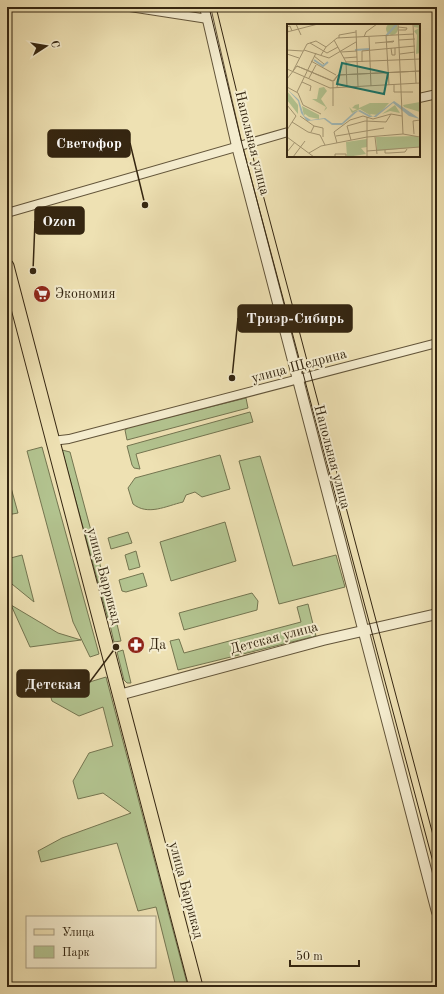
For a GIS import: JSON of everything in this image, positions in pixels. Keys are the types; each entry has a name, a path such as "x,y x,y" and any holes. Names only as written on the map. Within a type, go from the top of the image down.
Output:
{"main road":[{"name":"улица Баррикад","path":"7,266 12,302 52,441 196,987"}],"street":[{"path":"130,7 208,19"},
{"name":"Напольная улица","path":"205,7 237,146 437,912"},
{"path":"420,98 437,94"},
{"path":"7,214 287,132"},
{"name":"улица Щедрина","path":"52,441 69,439 437,343"},
{"name":"Детская улица","path":"119,695 364,630 437,614"}],"green space":[{"path":"246,398 248,408 127,440 125,430 129,427"},
{"path":"250,412 253,422 136,454 140,469 134,468 132,465 127,446"},
{"path":"42,447 99,654 90,657 73,622 27,451"},
{"path":"62,450 70,452 114,617 108,619"},
{"path":"220,455 230,489 202,497 195,492 186,495 183,502 151,510 139,508 133,504 128,488 135,478"},
{"path":"260,456 293,566 336,555 345,587 279,604 239,461"},
{"path":"7,473 18,513 7,515"},
{"path":"225,522 236,561 171,581 160,542"},
{"path":"128,532 132,543 111,549 108,538"},
{"path":"136,551 140,567 129,570 125,555"},
{"path":"22,555 34,602 7,580 7,559"},
{"path":"143,573 147,586 126,592 122,591 119,580"},
{"path":"252,593 258,601 257,610 184,630 179,613"},
{"path":"308,604 316,636 178,670 170,641 179,639 184,653 301,622 297,607"},
{"path":"11,605 58,633 81,640 30,647"},
{"path":"117,624 121,641 114,642 110,625"},
{"path":"123,650 131,683 127,683 124,680 117,652"},
{"path":"106,677 188,987 176,987 156,907 138,911 117,843 41,862 38,851 62,838 131,813 103,793 78,799 73,781 89,753 113,746 103,707 79,716 52,701 50,694"}],"tram line":[{"path":"209,7 242,144 437,877"},
{"path":"216,7 249,142 437,850"}],"place":[{"name":"Светофор","path":"145,205"},
{"name":"Ozon","path":"33,271"},
{"name":"Экономия","path":"42,294"},
{"name":"Триэр-Сибирь","path":"232,378"},
{"name":"Да","path":"136,645"},
{"name":"Детская","path":"116,647"}]}
